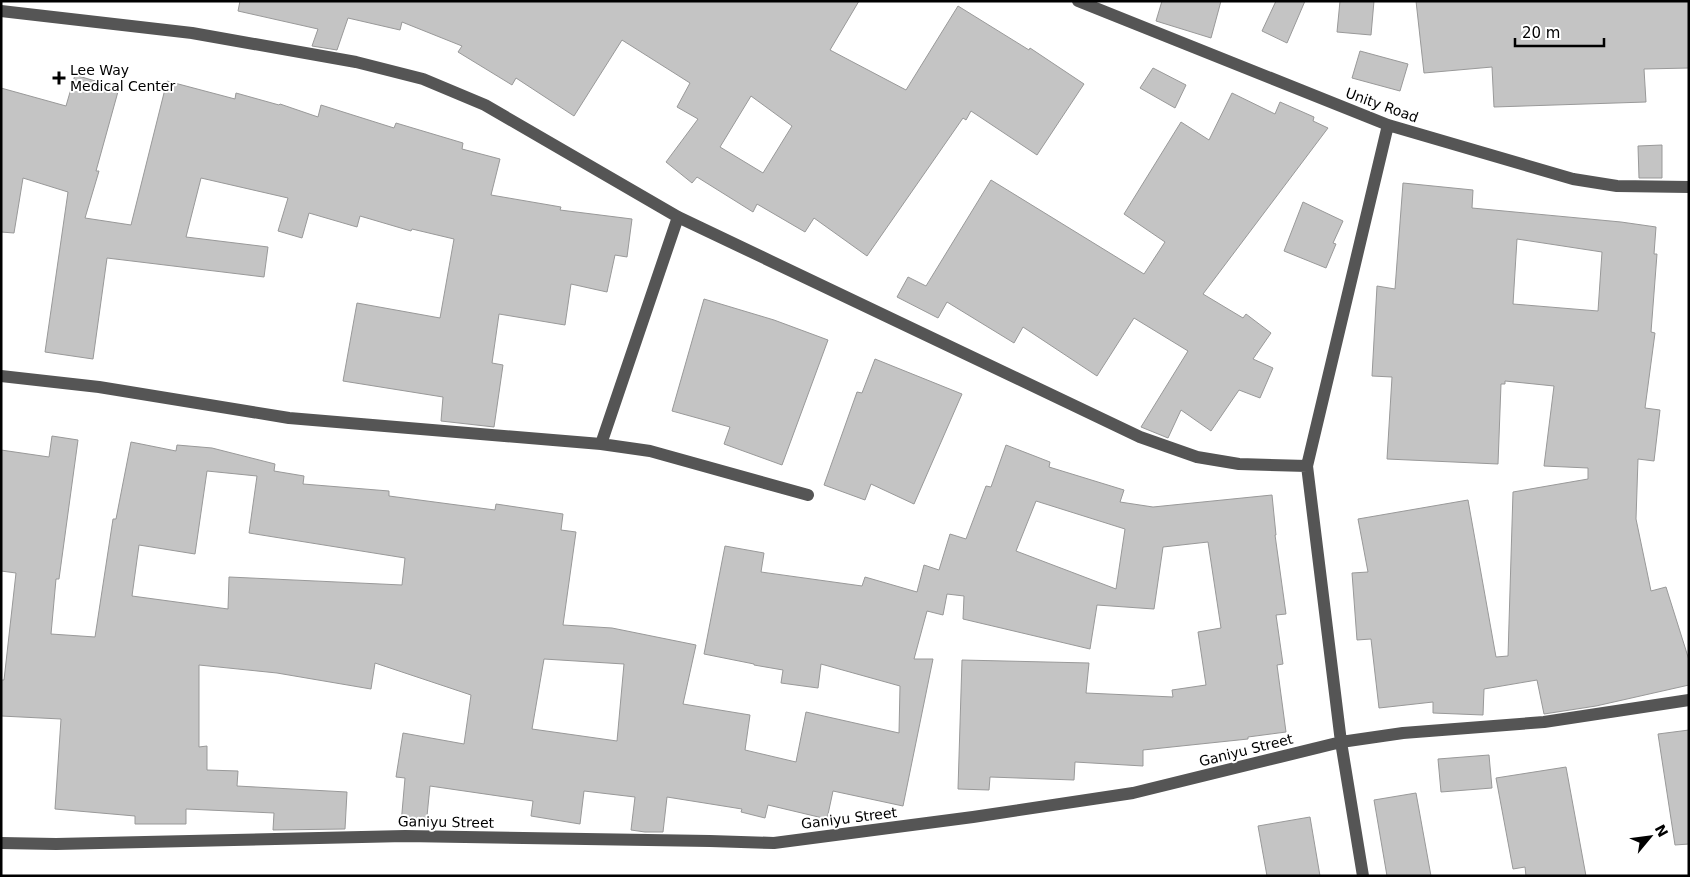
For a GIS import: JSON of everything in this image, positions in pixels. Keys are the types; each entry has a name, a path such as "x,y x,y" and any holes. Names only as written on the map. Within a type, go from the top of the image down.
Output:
{"street":[{"name":"Unity Road","path":"1078,1 1388,125 1573,179 1617,186 1689,187"},
{"path":"1,11 192,33 356,62 423,79 485,105 678,217 1140,437 1197,457 1222,462 1307,466"},
{"path":"1363,876 1341,742 1307,466 1388,125"},
{"path":"601,444 678,217"},
{"path":"1,376 99,388 289,418 601,444 650,451 808,495"},
{"name":"Ganiyu Street","path":"1,844 405,836 774,843 972,817 1133,793 1341,742 1403,733 1544,722 1689,700"}],"building":[{"path":"240,1 859,1 830,50 906,90 958,6 1029,50 1030,48 1084,84 1037,155 971,111 966,120 963,118 867,256 814,218 805,232 757,204 753,212 697,177 692,183 666,162 698,119 677,107 690,83 622,40 574,116 516,78 512,85 458,52 462,46 402,22 400,30 348,18 337,50 312,46 318,29 238,11","holes":["751,96 792,126 763,173 720,147"]},
{"path":"1162,1 1221,1 1211,38 1156,21"},
{"path":"1276,1 1305,1 1287,43 1262,31"},
{"path":"1340,1 1374,1 1371,35 1337,32"},
{"path":"1416,1 1689,1 1689,68 1644,69 1646,102 1494,107 1492,67 1424,73"},
{"path":"1360,51 1408,64 1400,91 1352,78"},
{"path":"1153,68 1186,85 1175,108 1140,88"},
{"path":"75,75 119,88 96,171 99,171 85,218 131,225 167,81 235,99 236,93 280,104 318,117 321,105 394,128 396,123 463,143 462,149 500,159 491,195 561,207 560,210 632,219 627,257 615,255 607,292 571,284 565,325 499,314 492,363 503,365 494,427 441,421 443,397 343,381 357,303 440,318 454,239 412,229 411,231 360,216 357,227 309,213 302,238 278,231 288,198 201,178 186,237 268,247 264,277 107,258 93,359 45,352 68,192 23,178 14,233 1,232 1,88 66,106"},
{"path":"1232,93 1275,114 1280,102 1314,117 1313,121 1328,128 1203,294 1243,318 1246,314 1271,333 1253,359 1273,368 1260,398 1239,390 1211,431 1181,410 1168,438 1141,427 1188,351 1134,318 1097,376 1023,327 1014,343 947,302 938,318 897,297 908,277 926,286 991,180 1144,274 1165,242 1124,214 1181,122 1209,140"},
{"path":"1662,145 1662,178 1639,178 1638,146"},
{"path":"1403,183 1473,190 1472,208 1656,227 1654,254 1657,254 1651,332 1655,333 1645,408 1660,410 1654,461 1638,459 1636,519 1651,591 1666,587 1689,660 1689,685 1596,706 1544,714 1537,680 1484,689 1483,715 1433,713 1433,702 1379,708 1371,639 1357,640 1352,573 1368,572 1358,519 1468,500 1496,657 1508,656 1513,492 1588,479 1588,468 1544,466 1554,386 1505,381 1505,384 1501,384 1498,464 1387,459 1392,377 1372,376 1377,286 1395,289","holes":["1517,239 1602,252 1598,311 1513,304"]},
{"path":"1303,202 1343,221 1333,243 1336,244 1326,268 1284,251"},
{"path":"704,299 774,320 828,340 782,465 724,444 730,427 672,411"},
{"path":"875,359 962,394 914,504 871,484 865,500 824,485 857,392 862,393"},
{"path":"52,436 78,440 59,579 56,579 51,634 95,637 113,519 116,519 131,442 176,451 177,445 212,448 275,464 274,471 304,476 303,484 389,491 389,496 495,510 496,504 563,514 561,530 576,532 563,625 612,628 696,645 683,704 750,715 745,750 796,762 806,712 899,733 900,686 821,664 818,688 781,683 783,670 704,654 725,546 764,553 761,572 862,586 865,577 917,592 924,565 939,570 950,534 966,539 986,486 991,487 1006,445 1050,462 1049,467 1124,490 1120,502 1153,507 1272,495 1275,535 1286,614 1276,615 1283,664 1277,665 1286,732 1248,737 1248,739 1143,750 1143,766 1075,762 1074,780 990,777 989,790 958,789 962,660 1089,663 1086,693 1173,697 1172,690 1206,685 1198,632 1221,628 1208,542 1163,547 1154,609 1097,605 1090,649 963,619 964,596 947,594 943,615 927,611 914,659 933,659 903,806 833,791 827,819 768,805 765,818 741,812 742,809 667,797 663,832 645,832 631,830 635,797 584,791 580,824 531,816 533,801 430,786 426,826 401,824 405,778 396,777 403,733 464,744 471,695 375,663 371,689 277,673 199,665 199,747 207,746 207,770 238,771 237,786 347,792 345,829 273,830 274,813 186,809 186,824 135,824 135,816 55,809 61,719 1,716 1,680 4,680 16,573 1,571 1,450 49,457","holes":["207,471 257,476 249,533 405,558 402,585 229,577 228,609 132,596 139,545 195,554","1036,501 1125,529 1116,589 1016,551","544,659 624,664 617,741 532,729"]},
{"path":"1689,730 1689,844 1675,845 1658,734"},
{"path":"1489,755 1492,788 1441,792 1438,759"},
{"path":"1566,767 1586,876 1526,876 1525,867 1513,869 1496,778"},
{"path":"1416,793 1431,876 1387,876 1374,800"},
{"path":"1310,817 1320,876 1267,876 1258,826"}],"place":[{"name":"Lee Way Medical Center","path":"59,78"}]}
